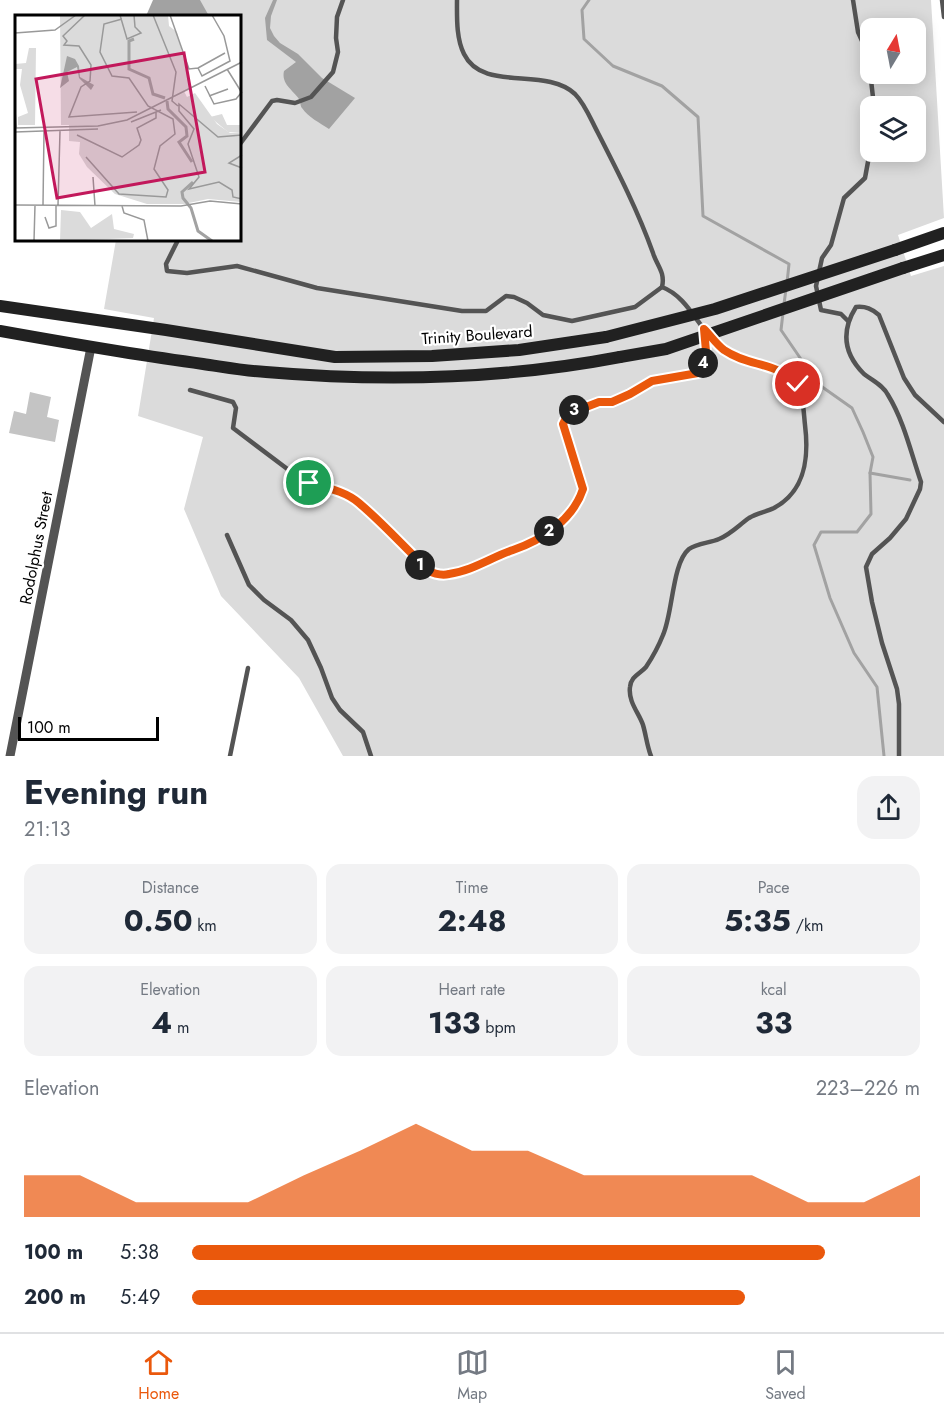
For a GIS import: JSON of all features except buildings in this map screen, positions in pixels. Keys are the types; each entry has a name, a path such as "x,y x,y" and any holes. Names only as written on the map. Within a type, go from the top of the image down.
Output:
{"main road":[{"name":"Trinity Boulevard","path":"1,309 166,330 335,357 432,356 519,350 606,337 716,309 944,233"},
{"path":"0,331 265,372 383,377 453,376 577,365 676,345 944,255"}],"street":[{"name":"Rodolphus Street","path":"10,756 91,346"}],"lane":[{"path":"242,141 272,101 295,103 311,97 333,72 337,59 337,17 344,0"},
{"path":"177,242 166,264 167,271 187,273 237,266 317,288 462,310 486,311 506,296 514,297 543,315 572,321 635,307 662,287 663,276 645,229 583,105 575,94 551,81 492,75 470,63 464,55 460,42 457,0"},
{"path":"853,0 858,32 868,54 873,96"},
{"path":"942,0 944,17"},
{"path":"848,321 841,314 821,310 816,286 822,258 833,238 844,198 865,178 868,162"},
{"path":"651,756 643,725 630,697 629,689 634,676 646,667 664,634 678,569 684,556 690,549 721,538 749,518 774,507 791,496 806,466 807,456 802,395 798,384 788,374 774,367 757,364 724,350 679,297 662,287"},
{"path":"899,756 897,689 882,643 866,567 872,554 906,519 921,482 900,420 888,394 884,388 863,373 850,351 845,331 856,307 863,306 872,309 879,315 904,378 915,394 944,422"},
{"path":"190,390 233,402 236,408 233,428 302,480 346,494 359,503 414,555 421,567 431,572 449,575 477,566 510,550 526,546 562,520 576,506 583,489 563,424 568,414 599,402 612,402 652,381 698,373 706,351 704,329"},
{"path":"227,535 249,585 264,600 291,620 308,640 332,698 340,710 363,732 371,756"},
{"path":"230,756 248,668"}],"shaded area":[{"path":"153,0 200,0 208,15 146,15"},
{"path":"158,0 931,0 944,218 898,235 911,276 944,266 944,756 343,756 299,678 221,596 184,509 203,437 138,416 154,318 104,309 116,242 242,242 242,15 156,15"},
{"path":"273,0 277,0 271,16 270,28 274,36 280,43 298,54 322,78 355,98 329,129 314,120 301,107 299,99 284,80 284,71 296,62 267,40 265,18"}],"waterway":[{"path":"589,0 582,10 584,39 613,66 662,86 698,117 703,216 789,264 787,283"},
{"path":"784,304 786,289"},
{"path":"783,313 781,330 818,384 852,408 873,457 870,473 871,514 857,532 821,532 814,545 830,598 854,653 877,687 884,756"},
{"path":"870,473 910,480"}],"route":[{"path":"309,483 346,494 359,503 414,555 421,567 437,574 449,575 477,566 510,550 526,546 562,520 576,506 583,489 563,424 568,414 599,402 612,402 652,381 698,373 706,351 704,329 724,350 757,364 774,367 788,374 798,384"}]}
